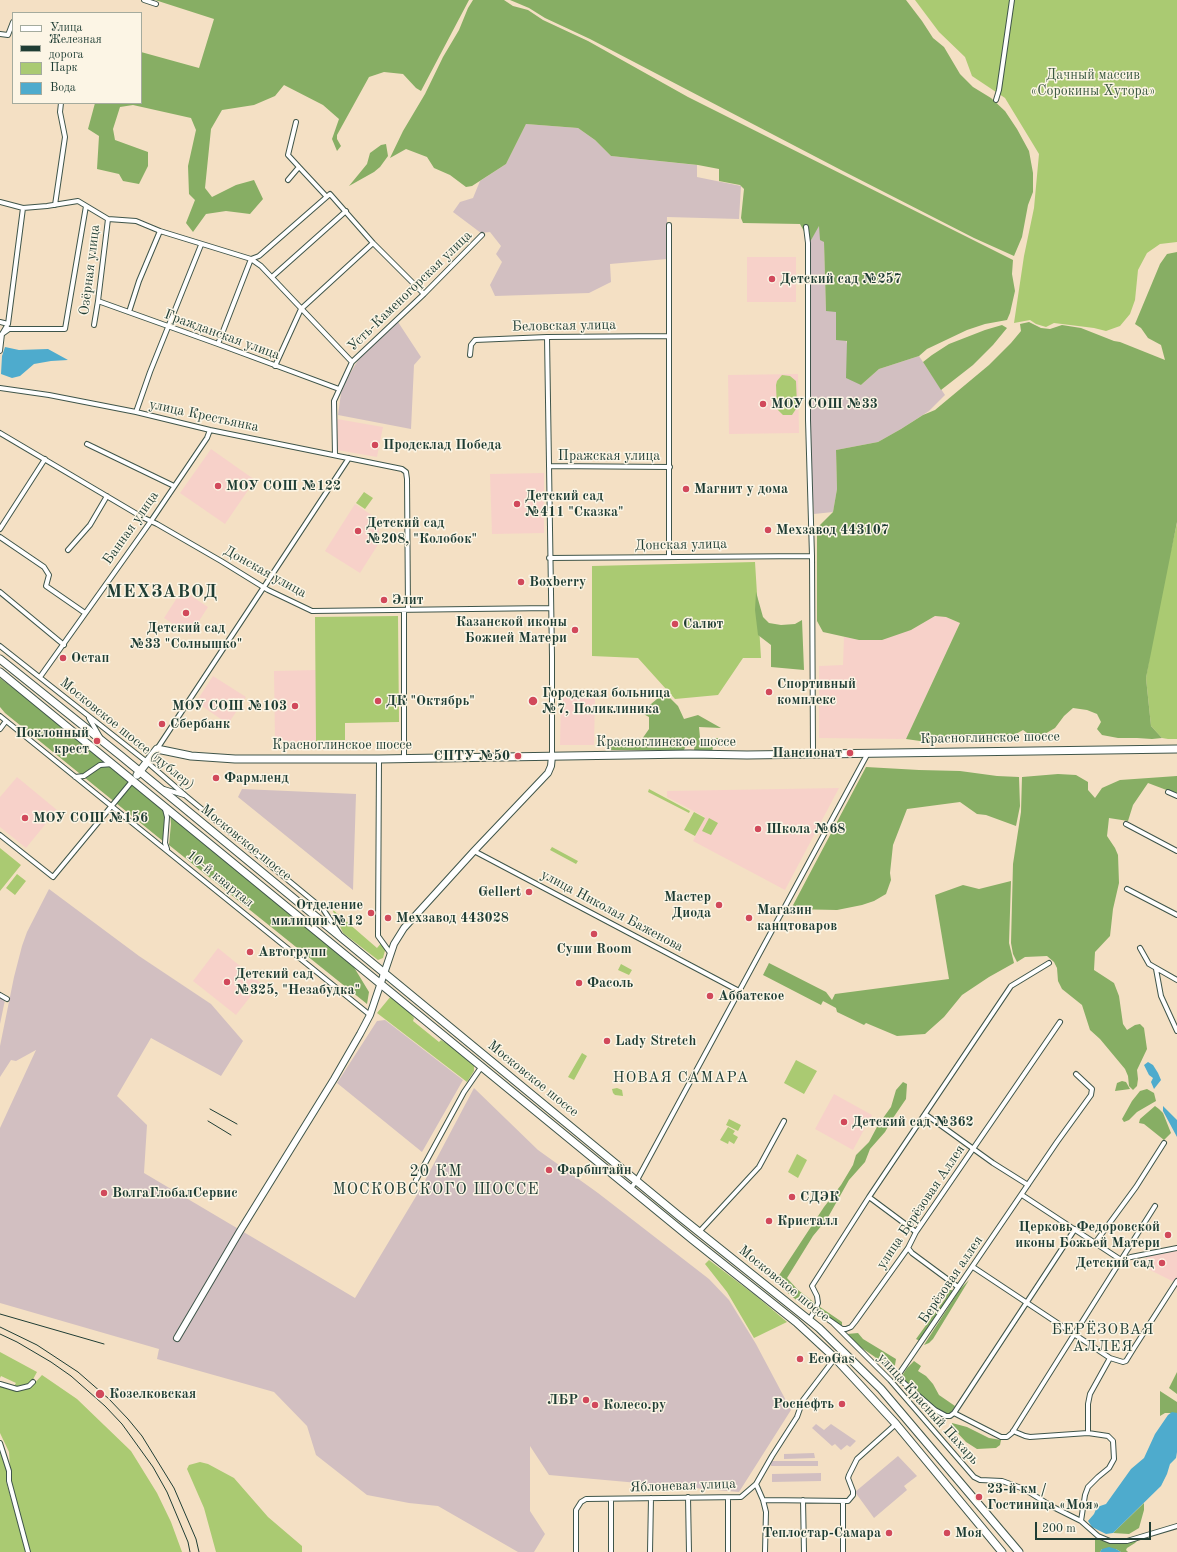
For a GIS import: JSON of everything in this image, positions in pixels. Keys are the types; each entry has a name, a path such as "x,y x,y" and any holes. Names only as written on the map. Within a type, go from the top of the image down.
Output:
{"main road":[{"name":"Московское шоссе","path":"0,659 157,786 699,1232 820,1328 881,1389 1019,1552"},
{"name":"Московское шоссе","path":"0,672 812,1336 835,1358 896,1424 1002,1552"},
{"name":"Красноглинское шоссе","path":"157,749 207,758 380,759 1177,749"},
{"path":"133,780 157,749"},
{"path":"796,1322 802,1314"},
{"path":"812,1336 820,1328"}],"street":[{"path":"144,0 156,4"},
{"path":"996,100 999,90 1012,0"},
{"path":"0,34 8,35 12,25"},
{"path":"55,205 64,137 60,112 61,104"},
{"path":"296,122 288,155 346,211 373,243 424,294"},
{"path":"288,180 299,167"},
{"path":"218,344 251,260 259,256 328,195"},
{"path":"0,202 23,208 78,201 108,219 136,221 201,245 251,260 261,266 352,362 334,401 335,455"},
{"path":"2,334 9,329 66,329 86,206"},
{"path":"0,351 2,334 8,324 23,208"},
{"path":"272,277 346,211"},
{"name":"Озёрная улица","path":"94,324 108,219"},
{"path":"669,225 670,556"},
{"path":"806,227 808,243 813,753"},
{"path":"129,312 139,281 160,231"},
{"name":"Усть-Каменогорская улица","path":"352,362 424,294 482,235"},
{"path":"275,366 301,309 373,243"},
{"path":"136,412 150,372 201,245"},
{"name":"Гражданская улица","path":"98,301 339,389"},
{"path":"0,322 8,324"},
{"name":"Беловская улица","path":"470,354 471,345 475,340 547,337 669,336"},
{"path":"177,1338 240,1231 334,1080 370,1014 394,944 411,920 474,850 548,773 552,766 547,337"},
{"name":"улица Крестьянка","path":"0,388 49,395 136,412 210,430 402,469 406,472 407,479 406,610"},
{"name":"Банная улица","path":"40,677 151,520 210,430"},
{"name":"Донская улица","path":"0,432 106,496 224,562 264,588 312,611 551,608"},
{"path":"87,444 174,486"},
{"path":"157,749 349,458"},
{"path":"0,529 45,459"},
{"name":"Пражская улица","path":"549,466 670,467"},
{"path":"68,550 90,525 106,496"},
{"path":"0,537 2,540 27,555 44,568 49,575 46,586 86,613"},
{"name":"Донская улица","path":"549,558 812,556"},
{"path":"0,592 64,645"},
{"path":"404,758 406,610"},
{"name":"Московское шоссе (дублер)","path":"1,648 147,762 327,912 341,938"},
{"name":"10-й квартал","path":"0,716 370,1014"},
{"path":"88,716 102,741"},
{"path":"0,729 6,721"},
{"path":"631,1188 637,1180 868,753"},
{"path":"380,759 378,936 391,954"},
{"path":"75,776 84,776 100,765 113,764"},
{"path":"0,835 53,877 133,780"},
{"path":"157,786 186,796"},
{"path":"1168,792 1177,796"},
{"path":"164,807 167,817 167,850"},
{"path":"1126,824 1177,851"},
{"name":"улица Николая Баженова","path":"474,850 739,991"},
{"path":"1127,889 1177,915"},
{"path":"1140,948 1149,964 1177,980"},
{"path":"809,1320 818,1304 817,1296 812,1286 1011,986 1049,963"},
{"path":"1156,969 1161,996 1177,1031"},
{"path":"0,995 7,999"},
{"name":"улица Берёзовая Аллея","path":"833,1323 842,1329 850,1327 908,1248 916,1232 1060,1022"},
{"path":"416,1180 464,1092 482,1066"},
{"name":"Берёзовая аллея","path":"897,1377 1092,1093 1090,1086 1076,1074"},
{"path":"925,1114 973,1149 1028,1185"},
{"path":"699,1232 759,1167 784,1121"},
{"path":"1095,1243 1136,1187 1164,1143"},
{"path":"1022,1195 1121,1260 1177,1248"},
{"path":"869,1198 916,1232"},
{"path":"954,1414 1001,1437 1007,1436 1013,1431 1155,1206"},
{"path":"890,1380 897,1377 936,1410 946,1416 954,1414 1074,1229"},
{"path":"908,1248 912,1253 958,1287"},
{"path":"973,1267 1074,1335 1110,1358 1120,1362 1126,1361 1177,1281"},
{"path":"814,1312 819,1313 833,1323"},
{"name":"улица Красный Пахарь","path":"833,1323 890,1380 974,1477 980,1480 1002,1481 1024,1489 1053,1507 1081,1521 1098,1536 1110,1541 1126,1541 1177,1526"},
{"path":"756,1484 797,1417 802,1400 835,1358"},
{"path":"1088,1433 1088,1404 1090,1394 1110,1358"},
{"path":"0,1384 17,1389 30,1386 33,1382"},
{"path":"763,1500 846,1501 853,1495 848,1478 853,1465 857,1459 896,1424"},
{"path":"1013,1431 1030,1437 1088,1433 1108,1436 1113,1441 1114,1459 1109,1468 1088,1487 1085,1495 1081,1521"},
{"path":"0,1443 9,1471 9,1481 28,1552"},
{"name":"Яблоневая улица","path":"576,1552 575,1514 579,1504 586,1499 741,1497 756,1484 763,1500 766,1512 765,1552"},
{"path":"688,1497 688,1552"},
{"path":"650,1552 651,1498"},
{"path":"728,1498 728,1552"},
{"path":"611,1499 611,1552"},
{"path":"803,1500 804,1552"},
{"path":"843,1552 846,1501"}],"shaded area":[{"path":"526,124 578,128 595,140 611,156 697,165 697,177 741,186 739,219 667,217 667,259 610,264 611,282 589,293 495,296 490,285 502,262 496,254 501,246 490,232 481,233 453,212 460,202 473,198 480,181 506,164"},
{"path":"819,225 824,242 826,311 836,311 861,385 879,369 919,356 945,395 929,411 878,442 836,450 837,489 833,512 814,514 811,481 810,242"},
{"name":"Детский сад №257","path":"747,257 796,257 796,302 747,302"},
{"path":"398,322 421,357 414,365 411,429 338,415 341,393 344,384 358,360"},
{"name":"МОУ СОШ №33","path":"798,374 799,433 729,434 728,375"},
{"path":"337,419 383,427 377,457 337,450"},
{"name":"МОУ СОШ №122","path":"211,449 255,480 225,524 180,493"},
{"name":"Детский сад №411 \"Сказка\"","path":"544,473 544,533 492,534 490,474"},
{"name":"Детский сад №208, \"Колобок\"","path":"355,504 379,520 379,543 360,573 325,551"},
{"name":"Детский сад №33 \"Солнышко\"","path":"182,590 208,607 190,635 164,618"},
{"path":"935,616 946,617 960,623 906,739 819,738 819,666 843,665 844,637 859,640 911,630"},
{"name":"МОУ СОШ №103","path":"316,670 316,741 275,742 274,671"},
{"path":"213,676 246,697 228,724 196,702"},
{"path":"561,696 595,697 594,745 560,745"},
{"name":"МОУ СОШ №156","path":"17,777 57,810 26,848 0,827 0,797"},
{"name":"Школа №68","path":"839,788 785,890 693,841 705,817 667,797 667,791"},
{"path":"242,789 356,794 353,890 238,797"},
{"path":"49,889 139,956 211,1004 243,1041 221,1076 151,1038 117,1096 147,1125 144,1173 355,1298 421,1188 474,1088 538,1150 598,1193 709,1279 729,1300 756,1344 791,1410 739,1492 549,1475 530,1446 530,1511 545,1534 534,1552 518,1552 438,1506 409,1503 367,1495 316,1455 307,1426 274,1392 157,1359 159,1349 0,1303 0,1128 36,1050 16,1061 11,1060 0,1077 0,1046 22,946 27,932"},
{"name":"Детский сад №325, \"Незабудка\"","path":"218,948 261,983 236,1015 193,981"},
{"path":"0,998 5,1000 0,1024"},
{"path":"385,1020 463,1080 422,1152 337,1083 377,1021"},
{"name":"Детский сад №362","path":"834,1094 872,1115 853,1150 815,1129"},
{"name":"Детский сад","path":"1177,1249 1177,1278 1174,1282 1148,1269 1146,1257"},
{"path":"816,1424 824,1430 831,1424 856,1441 850,1447 847,1445 841,1450 835,1444 832,1446 812,1428"},
{"path":"814,1453 815,1458 784,1459 784,1454"},
{"path":"898,1456 917,1476 904,1486 907,1490 874,1518 855,1492"},
{"path":"770,1461 818,1461 818,1466 771,1466"},
{"path":"821,1473 821,1481 772,1482 772,1474"}],"green space":[{"path":"155,0 469,0 421,91 416,88 403,74 384,72 369,77 337,135 337,139 341,146 337,151 332,139 339,119 323,105 284,85 275,96 254,105 222,110 211,129 205,188 212,197 236,185 254,180 263,199 250,214 226,211 206,214 193,232 186,223 195,200 189,194 188,166 196,130 191,118 133,105 120,107 113,129 115,140 148,152 148,166 139,184 123,181 119,174 97,169 99,136 88,129 95,104 142,104 142,52 199,68 214,19"},
{"path":"473,0 504,0 513,6 528,10 543,20 588,41 688,97 1013,260 1012,274 1015,291 1007,320 985,324 967,330 927,349 919,356 879,369 861,385 846,378 847,341 836,340 836,312 826,311 824,242 820,240 819,226 810,242 800,224 743,223 741,218 744,189 740,185 719,181 719,169 698,165 611,156 595,140 578,128 526,124 506,164 472,186 466,187 450,175 434,168 427,157 406,149 390,158 403,131 425,94 443,57 459,30"},
{"path":"510,0 906,0 933,38 944,47 960,74 973,87 991,98 1005,111 1029,151 1033,173 1033,192 1028,205 1022,237 1014,256 974,238 590,39"},
{"name":"Дачный массив «Сорокины Хутора»","path":"915,0 1177,0 1177,242 1160,244 1147,253 1138,270 1135,300 1130,314 1120,326 1106,331 1054,323 1046,327 1036,324 1030,320 1014,323 1024,256 1034,208 1039,154 1005,98 972,76 965,57 939,32"},
{"path":"386,144 388,156 380,167 349,186 367,164 370,153 381,145"},
{"path":"1177,252 1177,522 1146,678 1151,726 1162,738 1118,738 1102,735 1097,729 1101,722 1097,714 1087,710 1073,708 1064,716 1055,728 1043,735 1030,735 1023,730 1007,739 920,741 906,739 960,623 946,617 935,616 911,630 882,640 859,640 823,632 817,621 817,528 833,512 837,489 836,450 878,442 923,415 935,410 989,365 1011,343 1021,331 1020,324 1029,322 1041,328 1050,329 1062,325 1081,328 1165,360 1161,345 1148,338 1141,328 1135,324 1160,264 1167,254"},
{"path":"1002,325 1007,328 993,345 973,365 941,390 923,362 949,344"},
{"path":"782,375 790,376 796,381 797,405 792,415 783,415 777,409 776,385 777,381"},
{"path":"364,492 373,498 365,509 356,503"},
{"path":"1177,523 1177,739 1168,739 1162,738 1151,726 1146,678 1158,607"},
{"name":"Салют","path":"755,562 761,658 743,658 718,695 675,699 638,658 592,656 592,566"},
{"path":"756,592 763,617 769,623 781,625 795,624 802,620 804,670 771,667 771,645 758,635 755,610"},
{"path":"398,616 399,722 345,723 345,740 316,741 315,617"},
{"path":"0,678 113,764 161,804 164,813 164,842 5,713 0,707"},
{"path":"663,694 670,698 678,706 684,719 698,715 721,728 699,727 700,738 718,738 719,742 713,747 712,752 694,751 695,738 689,739 684,750 610,750 606,746 642,739 649,729 649,717 638,711 651,704"},
{"path":"866,767 960,771 997,776 1019,777 1020,806 1016,826 986,815 977,814 960,802 907,809 893,845 890,873 891,880 886,894 874,901 862,905 837,910 791,909"},
{"path":"1058,774 1076,775 1088,782 1088,790 1095,798 1102,788 1120,780 1177,776 1177,794 1148,783 1133,805 1128,821 1109,818 1107,836 1118,855 1119,883 1113,909 1110,936 1095,952 1094,970 1114,983 1119,996 1123,1024 1127,1030 1140,1024 1144,1028 1147,1049 1137,1070 1137,1086 1133,1090 1129,1086 1128,1076 1125,1069 1100,1039 1090,1030 1082,1005 1062,989 1058,981 1057,968 1054,962 1047,956 1025,957 1017,962 1013,954 1011,943 1013,864 1021,812 1022,777"},
{"path":"649,789 690,811 689,813 648,792"},
{"path":"170,811 346,954 369,992 367,1004 169,845 171,824"},
{"path":"694,812 705,818 695,836 684,830"},
{"path":"709,818 718,823 711,835 702,831"},
{"path":"552,847 578,861 576,864 550,850"},
{"path":"0,848 21,865 0,891"},
{"path":"17,874 26,881 15,895 6,888"},
{"path":"1011,881 1009,943 1014,963 962,995 944,1017 925,1034 897,1036 866,1023 864,1025 837,1012 836,1008 823,1001 821,1005 763,975 769,963 826,992 832,1000 835,994 949,979 935,895 963,885 979,889"},
{"path":"332,909 377,948 382,942 386,947 383,958 378,960 343,933"},
{"path":"621,964 632,970 629,975 618,970"},
{"path":"391,996 407,1009 414,1018 413,1021 439,1042 441,1040 451,1046 474,1066 474,1071 467,1082 377,1013"},
{"path":"582,1053 587,1056 574,1080 568,1077"},
{"path":"796,1060 817,1071 804,1094 784,1083"},
{"path":"1122,1081 1126,1082 1130,1089 1115,1091 1117,1083"},
{"path":"903,1082 907,1084 906,1099 885,1132 870,1149 865,1162 849,1180 827,1219 813,1236 787,1278 798,1290 842,1322 842,1328 800,1303 777,1284 776,1280 824,1207 841,1185 853,1165 856,1155 869,1142 878,1125 891,1107 896,1090"},
{"path":"617,1088 622,1090 623,1096 615,1095 613,1093 612,1089"},
{"path":"1147,1089 1154,1093 1156,1101 1137,1112 1129,1120 1124,1122 1122,1119 1132,1101 1140,1091"},
{"path":"1155,1106 1163,1113 1171,1133 1164,1140 1144,1124 1139,1123 1140,1119"},
{"path":"729,1119 741,1125 738,1131 726,1125"},
{"path":"728,1127 735,1131 733,1134 738,1137 734,1144 729,1141 728,1144 720,1140"},
{"path":"797,1154 807,1160 798,1178 788,1172"},
{"path":"709,1260 755,1295 787,1322 754,1338 727,1292 705,1264"},
{"path":"969,1280 933,1339 924,1345 960,1289"},
{"path":"949,1290 952,1290 952,1294 936,1318 920,1341 916,1339 945,1299"},
{"path":"858,1333 863,1339 896,1359 895,1365 890,1370 886,1369 875,1357 847,1338 847,1334"},
{"path":"0,1352 37,1372 31,1383 24,1386 14,1386 16,1383 1,1376 0,1378"},
{"path":"914,1361 921,1366 918,1371 926,1376 933,1384 939,1395 955,1406 951,1413 948,1415 936,1409 902,1380 902,1376 907,1368"},
{"path":"1177,1372 1177,1394 1169,1388"},
{"path":"42,1375 77,1399 131,1451 157,1493 171,1522 182,1552 29,1552 11,1482 9,1452 0,1433 0,1386 19,1390 33,1385"},
{"path":"1160,1391 1177,1402 1177,1413 1165,1413 1160,1416"},
{"path":"952,1423 967,1427 989,1438 1001,1440 1000,1445 996,1448 977,1449 966,1442 952,1427"},
{"path":"0,1451 8,1473 6,1481 26,1552 0,1552"},
{"path":"200,1462 208,1464 234,1478 268,1517 302,1546 302,1552 216,1552 204,1508 187,1469 189,1465"},
{"path":"1144,1503 1144,1510 1139,1528 1129,1534 1113,1533"},
{"path":"1139,1539 1127,1548 1126,1550 1128,1552 1121,1552 1116,1549 1102,1549 1100,1552 1095,1552 1095,1540 1101,1540 1109,1543"}],"water":[{"path":"5,347 19,350 48,349 68,360 34,364 20,376 12,378 1,374 2,356"},
{"path":"1148,1062 1153,1065 1161,1080 1154,1089 1151,1082 1153,1078 1149,1075 1144,1065"},
{"path":"1163,1106 1177,1120 1177,1137 1163,1111"},
{"path":"1172,1412 1177,1413 1177,1452 1176,1458 1170,1464 1161,1486 1113,1533 1106,1534 1092,1527 1088,1521 1094,1514 1097,1507 1106,1504 1131,1469 1144,1458 1155,1434 1168,1415"},
{"path":"1109,1547 1121,1552 1100,1552 1102,1549"}],"railway":[{"path":"210,1109 237,1124"},
{"path":"208,1121 231,1135"},
{"path":"0,1314 104,1344"},
{"path":"0,1327 37,1345 78,1372 109,1399 128,1419 142,1436 174,1488 196,1539 199,1552"},
{"path":"0,1334 51,1362 71,1376 105,1406 122,1424 153,1467 167,1492 188,1542 190,1552"}],"place":[{"name":"Детский сад №257","path":"772,279"},
{"name":"МОУ СОШ №33","path":"763,404"},
{"name":"Продсклад Победа","path":"375,445"},
{"name":"МОУ СОШ №122","path":"218,486"},
{"name":"Магнит у дома","path":"686,489"},
{"name":"Детский сад №411 \"Сказка\"","path":"517,504"},
{"name":"Мехзавод 443107","path":"768,530"},
{"name":"Детский сад №208, \"Колобок\"","path":"358,531"},
{"name":"Boxberry","path":"521,582"},
{"name":"Элит","path":"384,600"},
{"name":"Детский сад №33 \"Солнышко\"","path":"186,613"},
{"name":"Салют","path":"675,624"},
{"name":"Казанской иконы Божией Матери","path":"575,630"},
{"name":"Остап","path":"63,658"},
{"name":"Спортивный комплекс","path":"769,692"},
{"name":"ДК \"Октябрь\"","path":"378,701"},
{"name":"Городская больница №7, Поликлиника","path":"533,701"},
{"name":"МОУ СОШ №103","path":"295,706"},
{"name":"Сбербанк","path":"162,724"},
{"name":"Поклонный крест","path":"97,741"},
{"name":"Пансионат","path":"850,753"},
{"name":"СПТУ №50","path":"518,756"},
{"name":"Фармленд","path":"216,778"},
{"name":"МОУ СОШ №156","path":"25,818"},
{"name":"Школа №68","path":"758,829"},
{"name":"Gellert","path":"529,892"},
{"name":"Мастер Диода","path":"719,905"},
{"name":"Отделение милиции №12","path":"371,913"},
{"name":"Мехзавод 443028","path":"388,918"},
{"name":"Магазин канцтоваров","path":"749,918"},
{"name":"Суши Room","path":"594,934"},
{"name":"Автогрупп","path":"250,952"},
{"name":"Детский сад №325, \"Незабудка\"","path":"227,982"},
{"name":"Фасоль","path":"579,983"},
{"name":"Аббатское","path":"710,996"},
{"name":"Lady Stretch","path":"607,1041"},
{"name":"Детский сад №362","path":"844,1122"},
{"name":"Фарбштайн","path":"549,1170"},
{"name":"ВолгаГлобалСервис","path":"104,1193"},
{"name":"СДЭК","path":"792,1197"},
{"name":"Кристалл","path":"769,1221"},
{"name":"Церковь Федоровской иконы Божьей Матери","path":"1168,1235"},
{"name":"Детский сад","path":"1162,1263"},
{"name":"EcoGas","path":"800,1359"},
{"name":"Козелковская","path":"100,1394"},
{"name":"ЛБР","path":"586,1400"},
{"name":"Роснефть","path":"842,1404"},
{"name":"Колесо.ру","path":"595,1405"},
{"name":"23-й км / Гостиница «Моя»","path":"979,1497"},
{"name":"Теплостар-Самара","path":"889,1533"},
{"name":"Моя","path":"947,1533"}],"district":[{"name":"МЕХЗАВОД","path":"162,592"},
{"name":"НОВАЯ САМАРА","path":"681,1078"},
{"name":"20 КМ МОСКОВСКОГО ШОССЕ","path":"436,1181"},
{"name":"БЕРЁЗОВАЯ АЛЛЕЯ","path":"1103,1338"}]}
